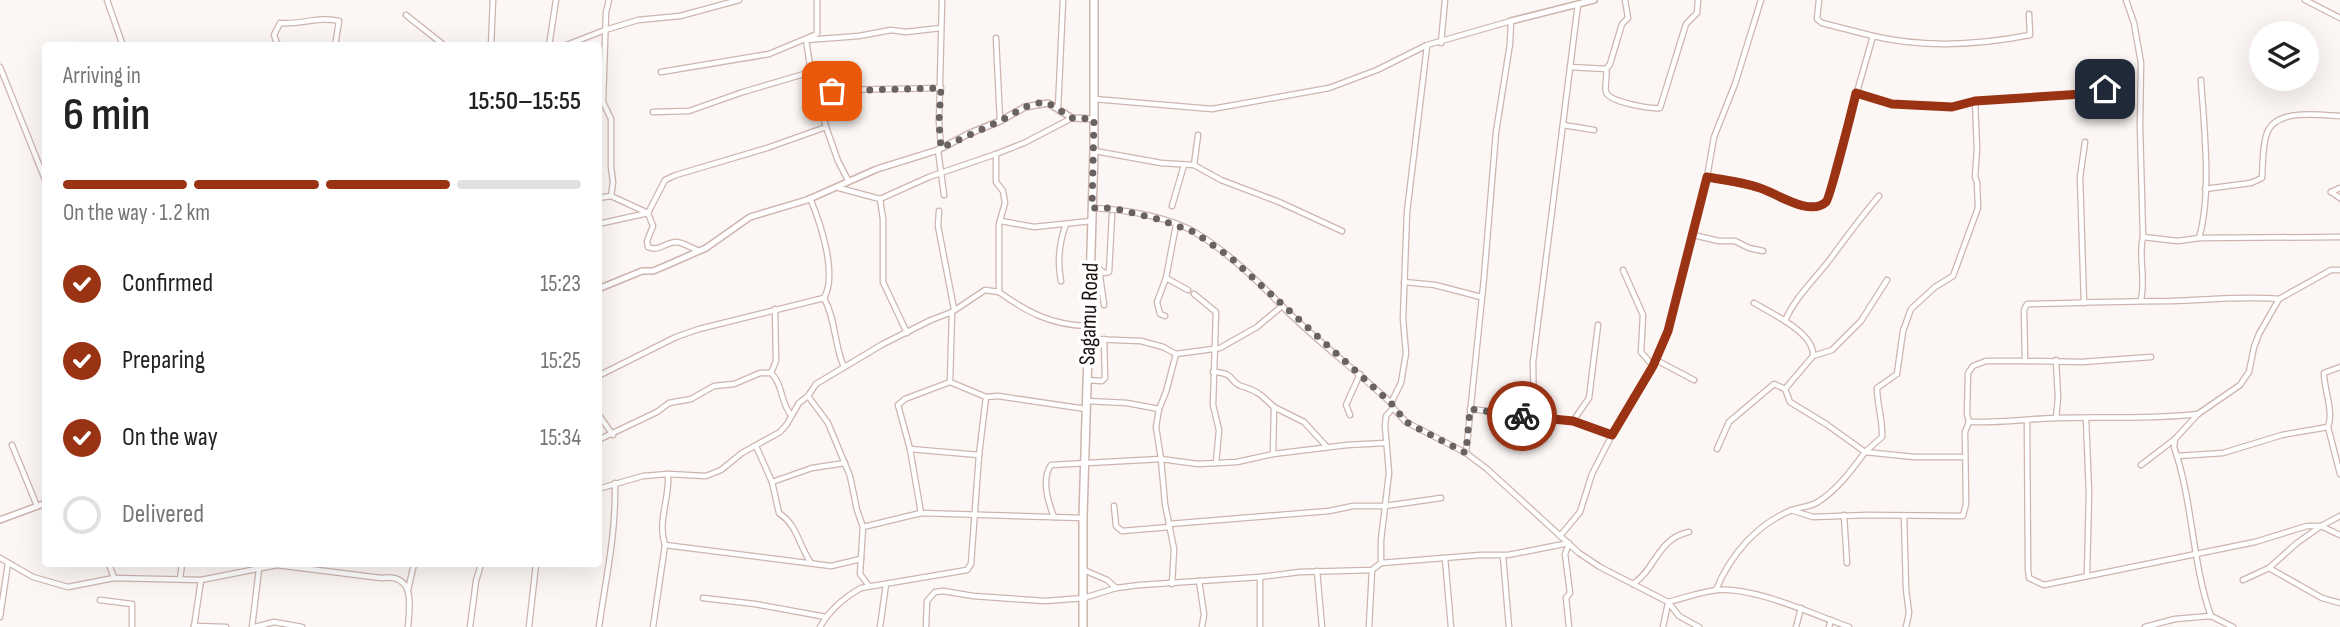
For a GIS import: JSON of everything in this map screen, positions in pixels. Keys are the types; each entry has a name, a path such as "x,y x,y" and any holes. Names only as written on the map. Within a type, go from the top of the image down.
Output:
{"highway":[{"name":"Sagamu Road","path":"1083,627 1083,518 1094,151 1094,0"}],"street":[{"path":"107,0 121,42"},
{"path":"491,42 493,0"},
{"path":"550,42 556,0"},
{"path":"602,84 609,0"},
{"path":"574,42 639,20 680,16 739,0"},
{"path":"661,72 769,54 806,40 817,34 817,0"},
{"path":"942,0 939,149 944,195"},
{"path":"1058,108 1063,0"},
{"path":"1441,43 1445,0"},
{"path":"1094,99 1212,109 1329,88 1377,70 1427,45 1594,0"},
{"path":"1625,0 1628,18 1622,24 1606,69 1606,92 1608,96 1623,103 1660,108 1686,24 1697,13 1698,0"},
{"path":"1560,536 1580,512 1592,474 1653,366 1668,331 1707,177 1713,137 1735,84 1761,0"},
{"path":"1819,0 1817,19 1822,23 1873,36 1923,44 2005,40 2030,35 2029,13"},
{"path":"2126,0 2134,23 2141,63 2141,299"},
{"path":"2305,0 2340,18"},
{"path":"1534,418 1533,362 1578,4"},
{"path":"406,15 441,42"},
{"path":"277,42 274,35 280,23 297,25 329,19 339,21 336,42"},
{"path":"1466,453 1496,132 1511,21"},
{"path":"806,40 859,36 891,30 906,32 941,28"},
{"path":"1707,177 1760,188 1799,205 1816,207 1825,203 1830,195 1873,36"},
{"path":"996,38 1000,121"},
{"path":"806,40 816,98 848,180"},
{"path":"1381,563 1389,473 1385,443 1386,416 1401,383 1406,353 1404,282 1414,140 1427,45"},
{"path":"0,67 42,173"},
{"path":"1570,67 1606,69"},
{"path":"653,112 689,111 811,72"},
{"path":"2199,239 2204,222 2205,189 2201,80"},
{"path":"816,98 839,90 941,88"},
{"path":"1856,93 1892,104 1952,107 1975,101 2098,93 2105,89"},
{"path":"1716,590 1734,557 1749,539 1791,510 1815,505 1840,486 1865,452 1882,437 1883,420 1877,406 1877,388 1897,374 1903,331 1911,309 1935,287 1953,276 1978,208 1975,177 1975,101"},
{"path":"602,287 642,271 653,271 699,251 750,217 839,188 848,180 939,149 1025,107 1048,103 1072,118"},
{"path":"602,104 611,118 611,196"},
{"path":"2205,189 2251,183 2262,178 2264,143 2268,129 2280,119 2306,114 2340,116"},
{"path":"839,188 880,198 929,177 1024,143 1072,118 1094,119"},
{"path":"1563,125 1594,131"},
{"path":"699,251 679,242 657,249 648,247 647,241 653,226 649,212 668,178 826,127"},
{"path":"1194,165 1198,135"},
{"path":"2084,303 2080,177 2085,142"},
{"path":"1094,151 1194,165 1221,180 1279,202 1342,231"},
{"path":"996,154 996,182 1003,191 1005,203 999,224 999,292"},
{"path":"1172,206 1184,164"},
{"path":"2340,188 2331,192 2340,198"},
{"path":"602,197 611,196 649,212"},
{"path":"1785,321 1790,310 1851,228 1879,196"},
{"path":"810,198 825,243 828,283 824,298 831,311 839,355 844,367"},
{"path":"880,198 883,219 883,282 907,333"},
{"path":"1092,208 1112,208 1194,232 1230,257 1360,374 1406,422 1466,453 1503,481 1560,536 1600,567 1668,602 1679,616 1699,627"},
{"path":"939,211 938,226 953,311 950,382"},
{"path":"602,222 649,212"},
{"path":"1102,272 1109,272 1112,215"},
{"path":"1001,221 1034,227 1092,221"},
{"path":"1061,282 1060,239 1066,224"},
{"path":"1165,316 1160,314 1157,302 1166,278 1176,226"},
{"path":"1693,234 1719,241 1735,241 1763,251"},
{"path":"2143,237 2178,242 2199,239 2340,237"},
{"path":"1091,263 1097,265 1102,272"},
{"path":"1623,270 1643,314 1641,352 1653,366"},
{"path":"2141,465 2175,439 2198,414 2228,395 2245,380 2254,347 2280,299 2331,270 2340,270"},
{"path":"1102,272 1100,276 1104,305"},
{"path":"1166,278 1188,290"},
{"path":"1785,389 1813,356 1832,350 1861,321 1887,280"},
{"path":"1404,282 1434,285 1481,297"},
{"path":"602,488 643,476 706,476 722,470 737,456 780,432 799,403 816,384 930,320 953,311 985,290 999,292 1023,309 1048,320 1089,326"},
{"path":"1194,294 1216,312 1213,358 1213,405 1219,430 1216,463"},
{"path":"602,374 676,337 716,323 824,298"},
{"path":"2025,361 2024,310 2027,304 2141,299 2280,299"},
{"path":"1754,303 1785,321 1806,338 1814,349 1813,356"},
{"path":"1089,339 1130,339 1151,343 1176,354 1226,346 1257,327 1282,306"},
{"path":"771,373 776,361 775,309"},
{"path":"1573,421 1589,398 1598,324"},
{"path":"1087,380 1102,381 1105,378 1104,339"},
{"path":"1205,349 1213,358"},
{"path":"1172,584 1174,550 1156,427 1176,354"},
{"path":"1791,510 1813,517 1964,516 1965,432 1969,422 1968,373 1973,366 1986,361 2082,362 2151,357"},
{"path":"1656,360 1693,380"},
{"path":"2056,360 2059,398 2056,418"},
{"path":"2340,368 2324,373 2330,420 2328,427 2340,474"},
{"path":"1213,372 1225,372 1238,384 1253,388 1274,407 1304,422 1327,447"},
{"path":"602,439 676,401 691,399 715,386 734,384 760,373 771,373 776,378 783,403 791,415"},
{"path":"1350,415 1346,405 1360,374"},
{"path":"921,513 910,449 898,405 905,399 950,382 986,397 1086,405 1137,404 1159,409"},
{"path":"1717,449 1730,422 1774,384 1785,389 1790,402 1865,452 1914,457 1964,457"},
{"path":"808,396 828,423 845,463 863,527 860,573 869,586"},
{"path":"820,627 826,617 849,595 869,586 967,570 971,564 986,397"},
{"path":"1273,454 1274,407"},
{"path":"1470,409 1573,421 1612,435"},
{"path":"1969,422 2056,418 2170,418 2198,414"},
{"path":"2086,419 2089,493 2087,574"},
{"path":"602,420 612,435"},
{"path":"2027,421 2029,578 2044,584 2198,555 2255,542 2306,526 2321,526 2340,535"},
{"path":"2177,456 2223,453 2282,435 2328,427"},
{"path":"2175,439 2206,603 2211,616"},
{"path":"1054,517 1047,497 1049,466 1161,459 1180,462 1237,462 1327,447 1385,443"},
{"path":"12,445 37,506"},
{"path":"756,446 772,482 779,513 792,522 800,547 811,564"},
{"path":"910,449 979,455"},
{"path":"772,482 812,468 845,463"},
{"path":"653,627 665,545 661,533 668,474"},
{"path":"599,627 610,566 615,519 615,483"},
{"path":"1114,506 1116,526 1122,531 1329,511 1353,506 1385,506 1441,498"},
{"path":"0,520 42,504"},
{"path":"863,527 921,513 1083,518"},
{"path":"1844,515 1847,564"},
{"path":"1904,516 1909,613 1906,627"},
{"path":"2243,580 2269,568 2297,543 2340,516"},
{"path":"1632,585 1643,576 1655,556 1673,537 1689,532"},
{"path":"926,627 928,601 935,592 1045,601 1083,597 1116,588 1317,571 1372,570 1381,563 1503,556 1569,543"},
{"path":"1569,543 1564,554 1570,593 1566,598 1569,627"},
{"path":"665,545 831,566 861,559"},
{"path":"1503,556 1509,627"},
{"path":"0,558 33,577 68,587 114,578 201,580 247,567"},
{"path":"1445,558 1451,627"},
{"path":"0,617 8,563"},
{"path":"110,567 114,578"},
{"path":"180,579 182,567"},
{"path":"254,567 268,567"},
{"path":"294,567 382,578 395,577 402,581 408,590"},
{"path":"327,567 328,571"},
{"path":"408,627 408,590 414,567"},
{"path":"471,627 480,567"},
{"path":"529,627 536,567"},
{"path":"2269,568 2322,598 2340,603"},
{"path":"259,569 253,627 274,622 302,627"},
{"path":"1084,570 1107,580 1116,588"},
{"path":"1369,627 1372,570"},
{"path":"1317,571 1322,627"},
{"path":"1259,578 1260,627"},
{"path":"201,580 194,627 226,627"},
{"path":"1199,581 1204,614 1202,627"},
{"path":"880,627 886,584"},
{"path":"1668,602 1716,590 1737,591 1801,608 1849,627"},
{"path":"703,598 826,617"},
{"path":"100,600 132,604 132,627"},
{"path":"1663,627 1668,602"},
{"path":"1796,627 1801,608"},
{"path":"2145,627 2175,619 2211,616 2234,627"},
{"path":"254,620 261,624"},
{"path":"1829,627 1830,620"}],"way so far":[{"path":"832,91 941,88 941,148 1038,103 1048,103 1072,118 1094,119 1092,208 1112,208 1158,219 1194,232 1230,257 1391,403 1406,422 1466,453 1470,409 1522,416"}],"route":[{"path":"1522,416 1573,421 1612,435 1653,366 1668,331 1707,177 1760,188 1799,205 1816,207 1825,203 1830,195 1856,93 1892,104 1952,107 1975,101 2098,93 2105,89"}]}
